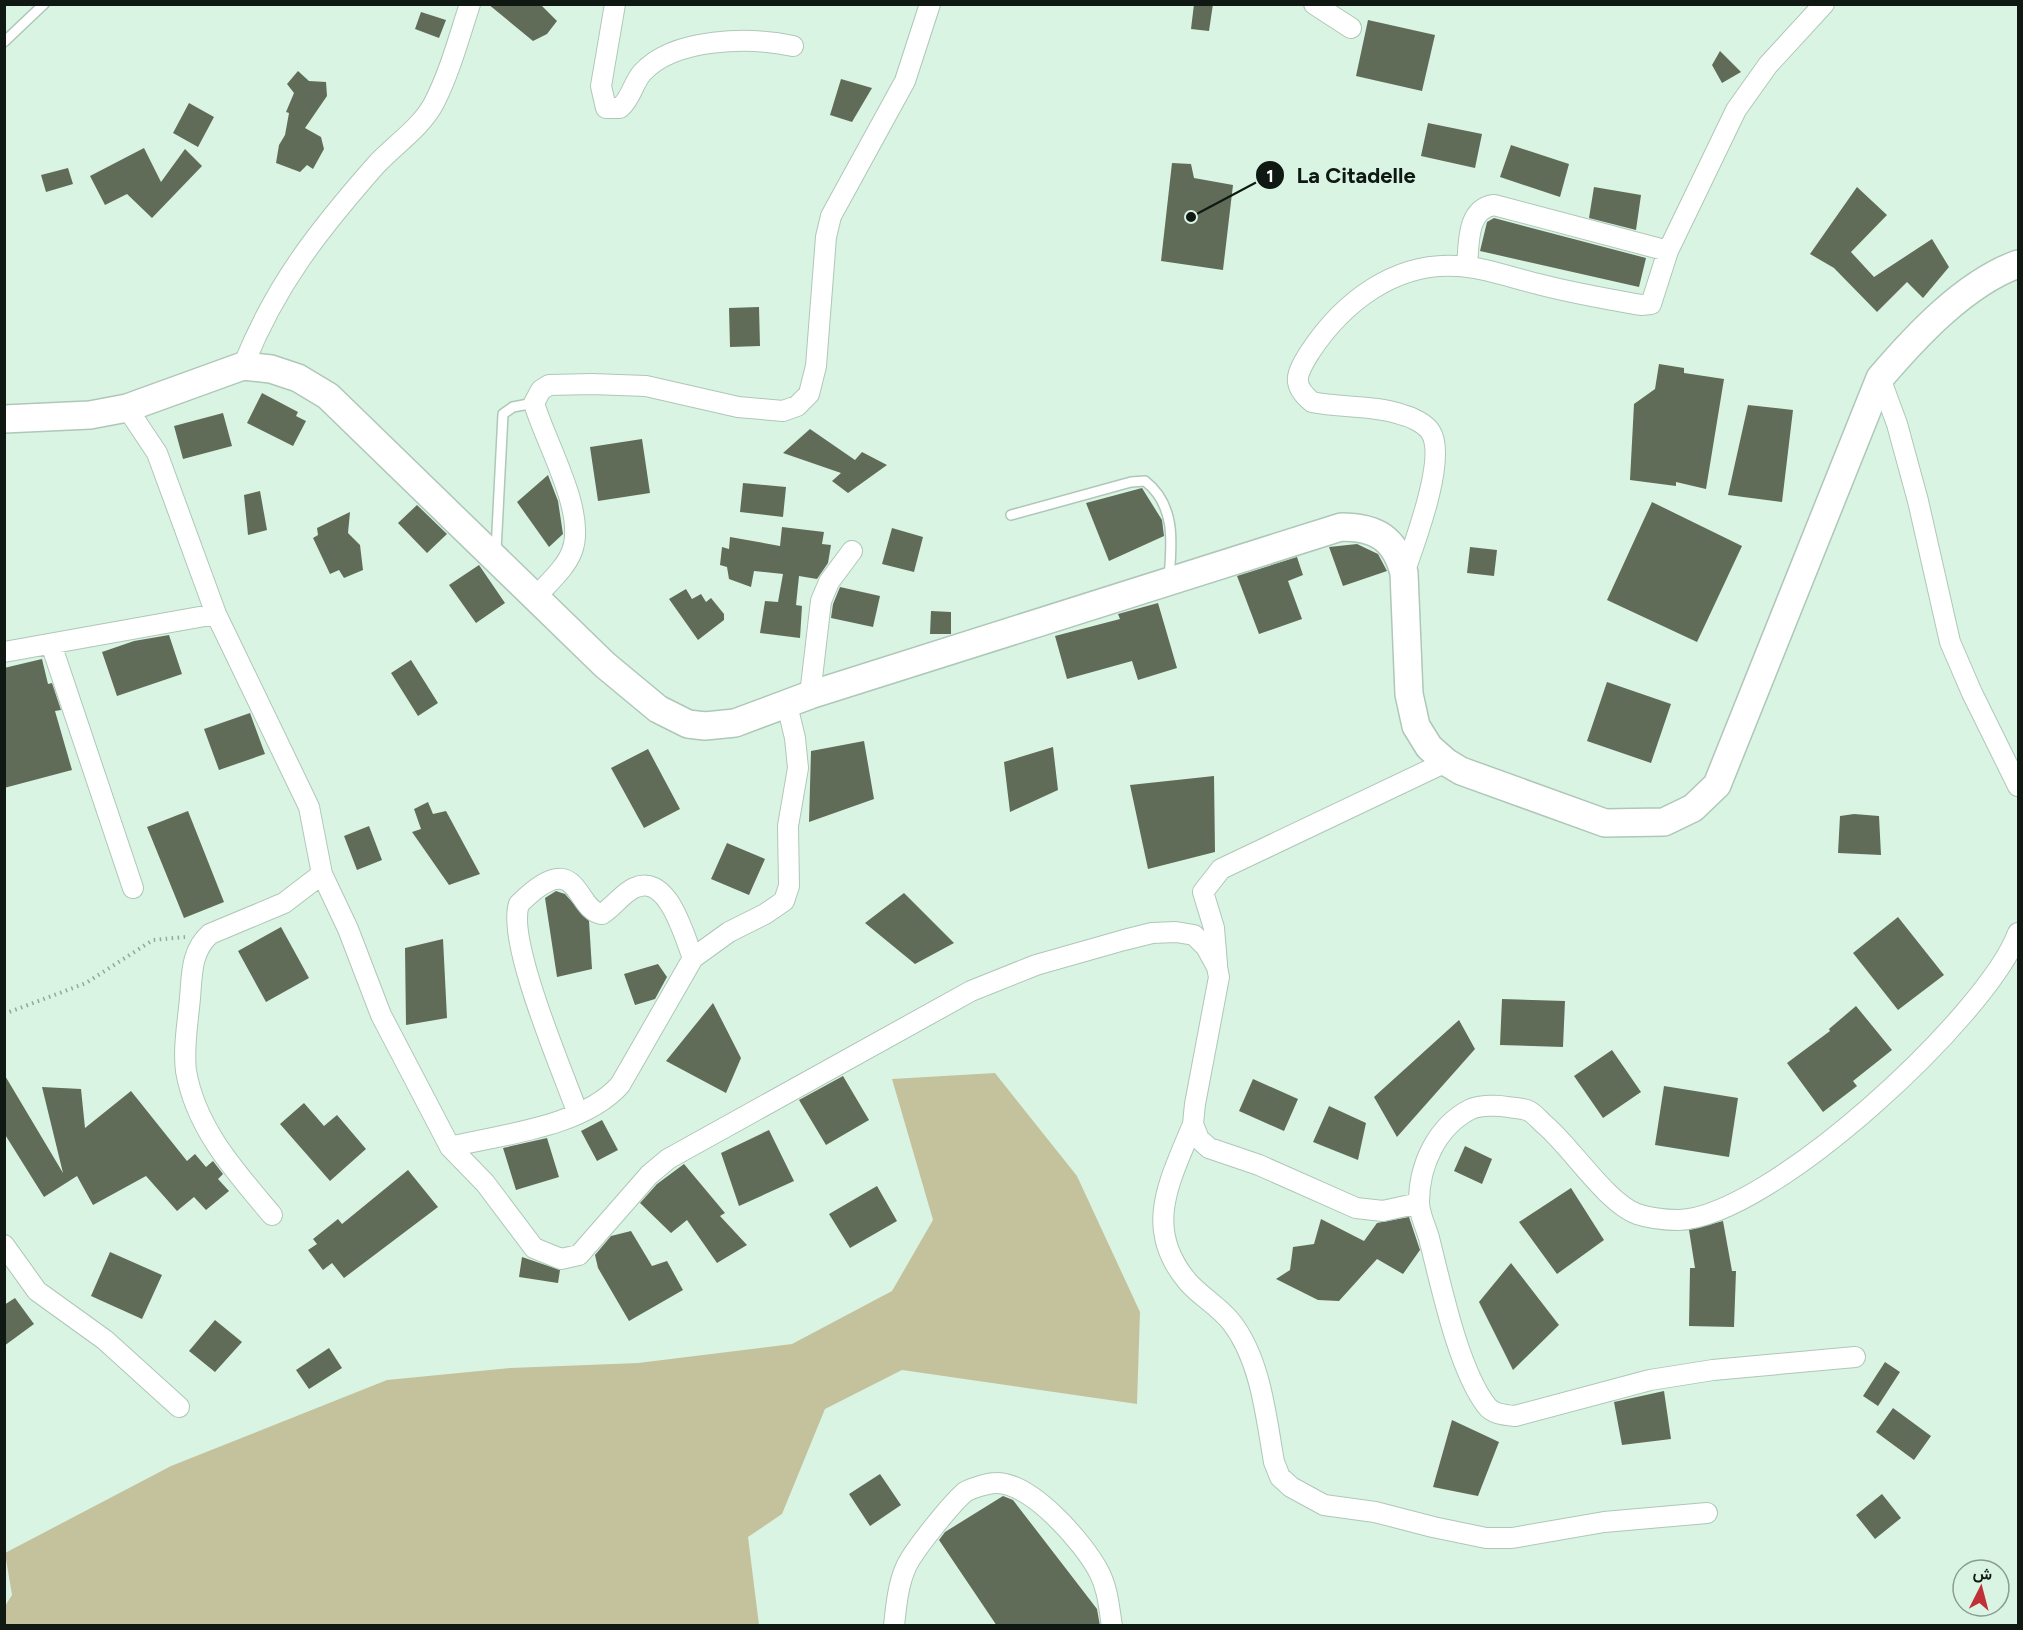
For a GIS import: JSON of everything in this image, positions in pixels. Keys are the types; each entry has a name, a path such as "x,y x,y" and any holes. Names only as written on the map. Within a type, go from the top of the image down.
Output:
{"street":[{"path":"243,366 261,321 322,227 380,161 420,123 434,104 470,4"},
{"path":"615,4 600,86 606,108 620,108 630,99 642,73 671,53 685,47 736,40 770,41 793,46"},
{"path":"535,598 572,553 575,539 572,508 534,403 541,390 549,386 592,384 646,386 738,407 783,411 797,406 809,394 816,366 826,237 831,216 905,81 930,4"},
{"path":"1314,4 1351,28"},
{"path":"1404,573 1421,523 1437,460 1436,446 1430,431 1402,414 1312,402 1302,394 1298,385 1298,373 1333,320 1384,281 1412,269 1431,266 1467,267 1641,306 1651,304 1668,251 1736,110 1768,65 1824,4"},
{"path":"1467,267 1470,231 1477,214 1486,206 1494,205 1668,251"},
{"path":"4,418 90,415 128,408 243,366 271,369 298,378 328,396 605,665 674,719 705,726 735,723 799,700 1341,526 1358,527 1380,535 1395,546 1404,573 1409,694 1416,726 1429,747 1446,762 1471,775 1605,824 1664,822 1693,807 1717,785 1880,378 1913,340 1979,284 2019,264"},
{"path":"1880,378 1906,457 1950,642 1972,693 2019,786"},
{"path":"128,408 157,453 216,614 309,807 322,874 348,929 381,1015 450,1147 485,1184 534,1248 561,1258 572,1258 586,1247 649,1175 668,1159 971,991 1036,965 1152,933 1176,932 1194,935 1206,947 1217,967"},
{"path":"450,1147 567,1119 610,1097 621,1085 693,958 720,938 784,901 789,886 788,826 798,768 795,738 799,700 821,601 829,582 852,551"},
{"path":"4,652 216,614"},
{"path":"51,644 133,888"},
{"path":"1446,762 1221,869 1203,892 1214,928 1217,995 1203,1059 1193,1124 1169,1184 1162,1234 1187,1281 1232,1322 1250,1356 1274,1462 1280,1477 1292,1487 1324,1505 1375,1512 1486,1538 1512,1538 1604,1522 1707,1513"},
{"path":"272,1215 226,1160 195,1108 186,1069 194,962 204,940 210,934 284,903 322,874"},
{"path":"578,1114 528,975 516,925 519,904 539,887 556,879 569,880 577,886 590,909 602,914 634,888 653,887 667,896 693,958"},
{"path":"1855,1357 1713,1370 1650,1380 1515,1416 1502,1415 1487,1407 1472,1380 1450,1317 1419,1203 1425,1162 1443,1129 1475,1107 1500,1106 1529,1111 1558,1136 1616,1201 1636,1214 1679,1220 1704,1215 1777,1178 1877,1104 1994,977 2019,933"},
{"path":"1193,1124 1199,1139 1209,1148 1259,1165 1356,1208 1383,1211 1419,1203"},
{"path":"4,1245 37,1291 105,1340 179,1407"},
{"path":"894,1626 906,1567 934,1528 966,1492 995,1483 1021,1489 1053,1515 1083,1547 1100,1573 1106,1590 1112,1626"}],"lane":[{"path":"4,42 44,4"},
{"path":"495,560 501,423 506,410 534,403"},
{"path":"1011,515 1131,482 1145,481 1156,489 1172,528 1169,581"}],"path":[{"path":"4,1014 86,983 153,940 210,934"}],"shaded area":[{"path":"995,1073 1077,1176 1140,1312 1137,1404 902,1370 825,1409 782,1514 748,1537 759,1625 5,1625 5,1606 12,1595 5,1553 171,1466 387,1380 510,1368 638,1363 792,1344 892,1291 933,1220 892,1079"}],"building":[{"path":"488,4 540,4 557,21 547,34 533,41"},
{"path":"1194,4 1213,4 1209,31 1191,29"},
{"path":"421,12 446,20 439,38 415,29"},
{"path":"1368,20 1435,35 1422,91 1356,76"},
{"path":"1720,51 1741,72 1722,83 1712,65"},
{"path":"298,71 309,81 326,82 327,96 305,128 321,137 324,149 313,169 307,165 300,172 276,163 279,145 285,135 289,113 286,112 294,93 287,84"},
{"path":"841,79 872,88 852,122 830,115"},
{"path":"189,103 214,117 198,147 173,133"},
{"path":"1428,123 1482,134 1475,168 1421,156"},
{"path":"1511,145 1569,164 1560,197 1500,177"},
{"path":"144,148 161,182 185,149 202,166 152,218 127,194 105,205 90,176"},
{"path":"1172,163 1191,164 1194,178 1233,185 1223,270 1161,261"},
{"path":"68,168 73,184 46,192 41,175"},
{"path":"1594,187 1641,195 1636,230 1589,218"},
{"path":"1857,187 1887,215 1851,252 1874,277 1932,239 1949,267 1923,298 1907,282 1877,312 1834,268 1810,254"},
{"path":"1494,218 1646,258 1639,287 1480,251 1487,222"},
{"path":"759,307 760,346 730,347 729,308"},
{"path":"1659,364 1684,368 1684,373 1724,379 1706,489 1676,482 1676,486 1630,480 1634,404 1655,389"},
{"path":"262,393 298,412 296,416 306,421 293,446 247,423"},
{"path":"1748,405 1793,410 1782,502 1728,495"},
{"path":"223,413 232,446 183,459 174,426"},
{"path":"810,429 855,460 862,452 887,465 848,493 832,481 841,473 783,453"},
{"path":"642,439 650,493 598,501 590,447"},
{"path":"548,475 558,501 563,534 549,547 517,502"},
{"path":"743,483 786,487 783,517 740,512"},
{"path":"1142,488 1162,520 1164,536 1109,561 1086,503"},
{"path":"260,491 267,530 248,535 244,495"},
{"path":"1652,502 1742,546 1697,642 1607,600"},
{"path":"417,505 447,534 427,553 398,523"},
{"path":"350,512 348,533 360,545 363,570 344,578 339,570 330,574 313,538 318,535 317,528"},
{"path":"782,527 824,532 822,544 831,545 828,563 817,579 799,576 796,605 802,606 800,638 760,633 765,601 778,602 783,574 754,571 751,587 729,579 727,567 720,565 722,547 729,549 730,537 780,546"},
{"path":"892,528 923,537 914,572 882,564"},
{"path":"1357,544 1378,554 1387,571 1343,586 1329,547"},
{"path":"1470,547 1497,550 1494,576 1467,573"},
{"path":"1297,557 1303,575 1288,581 1302,619 1259,634 1237,576"},
{"path":"479,565 505,603 476,623 449,585"},
{"path":"840,587 880,596 873,627 831,618 833,604"},
{"path":"686,589 692,599 701,594 706,602 711,598 724,614 724,620 698,640 669,599"},
{"path":"1158,603 1177,668 1138,680 1132,661 1067,679 1055,636 1120,619 1118,614"},
{"path":"931,611 951,612 951,634 930,634"},
{"path":"169,635 182,674 117,696 102,652 134,641"},
{"path":"42,659 48,684 52,683 61,710 55,711 72,770 4,788 4,668"},
{"path":"411,660 438,703 418,716 391,673"},
{"path":"1607,682 1671,704 1651,763 1587,741"},
{"path":"250,713 265,754 219,770 204,729"},
{"path":"864,741 874,799 809,822 811,751"},
{"path":"1053,747 1058,790 1010,812 1004,762"},
{"path":"648,749 680,809 644,828 611,768"},
{"path":"1214,776 1215,852 1148,869 1130,785"},
{"path":"428,802 433,814 446,811 480,874 449,885 412,832 421,829 414,809"},
{"path":"188,811 224,902 184,918 147,827"},
{"path":"1854,814 1879,816 1881,855 1838,853 1840,816"},
{"path":"369,826 382,860 357,870 344,836"},
{"path":"727,843 765,859 749,895 711,879"},
{"path":"556,891 565,894 589,921 592,969 557,977 545,898"},
{"path":"904,893 954,943 915,964 865,923"},
{"path":"1898,917 1944,975 1898,1010 1853,953"},
{"path":"281,927 309,978 266,1002 238,951"},
{"path":"443,939 447,1018 406,1025 405,948"},
{"path":"658,964 667,977 655,999 635,1005 624,974"},
{"path":"1502,999 1565,1001 1563,1047 1500,1045"},
{"path":"713,1003 741,1058 726,1093 666,1061"},
{"path":"1856,1006 1892,1050 1853,1081 1857,1086 1823,1112 1787,1063 1830,1031 1829,1029"},
{"path":"1459,1020 1475,1049 1397,1137 1374,1097"},
{"path":"1612,1050 1641,1092 1603,1118 1574,1076"},
{"path":"4,1074 63,1173 42,1087 81,1089 85,1128 131,1091 187,1161 195,1154 206,1167 213,1161 223,1174 218,1179 229,1191 206,1210 194,1197 177,1211 146,1176 93,1205 77,1176 44,1197 4,1133"},
{"path":"843,1076 869,1120 826,1145 799,1100"},
{"path":"1253,1079 1298,1099 1284,1131 1239,1111"},
{"path":"1664,1086 1738,1098 1729,1157 1655,1145"},
{"path":"304,1103 324,1126 337,1115 366,1149 330,1181 280,1124"},
{"path":"1329,1106 1366,1123 1358,1160 1313,1142"},
{"path":"602,1120 618,1150 597,1161 581,1131"},
{"path":"769,1130 794,1181 739,1206 721,1153"},
{"path":"547,1138 559,1177 516,1190 503,1148"},
{"path":"1465,1146 1492,1159 1482,1184 1454,1171"},
{"path":"684,1164 725,1213 720,1216 747,1245 717,1263 687,1220 671,1233 640,1203 657,1184"},
{"path":"408,1170 438,1207 344,1278 332,1263 323,1270 308,1250 317,1244 313,1239 338,1219 342,1224"},
{"path":"877,1186 897,1221 850,1248 829,1214"},
{"path":"1571,1188 1604,1240 1557,1274 1519,1222"},
{"path":"1409,1217 1420,1250 1403,1274 1377,1259 1339,1301 1318,1300 1276,1279 1290,1270 1293,1247 1314,1244 1321,1219 1364,1241 1377,1223"},
{"path":"1723,1221 1732,1271 1736,1271 1734,1327 1689,1326 1690,1268 1695,1268 1689,1230"},
{"path":"631,1231 652,1266 667,1261 683,1290 629,1321 598,1268 595,1255 611,1236"},
{"path":"110,1252 162,1275 142,1319 91,1296"},
{"path":"522,1257 560,1270 558,1283 519,1277"},
{"path":"1511,1263 1559,1325 1513,1370 1479,1302"},
{"path":"15,1298 34,1324 4,1346 4,1305"},
{"path":"215,1320 242,1342 215,1372 189,1351"},
{"path":"329,1348 342,1368 309,1389 296,1370"},
{"path":"1885,1362 1900,1372 1878,1406 1863,1396"},
{"path":"1664,1391 1671,1439 1622,1445 1614,1402"},
{"path":"1893,1408 1931,1436 1914,1460 1876,1432"},
{"path":"1452,1420 1499,1442 1478,1496 1433,1487"},
{"path":"880,1474 901,1505 870,1526 849,1494"},
{"path":"1882,1494 1901,1518 1875,1539 1856,1515"},
{"path":"1003,1496 1013,1500 1097,1609 1100,1626 997,1626 939,1540 945,1532"}],"place":[{"name":"La Citadelle","path":"1191,217"}]}
